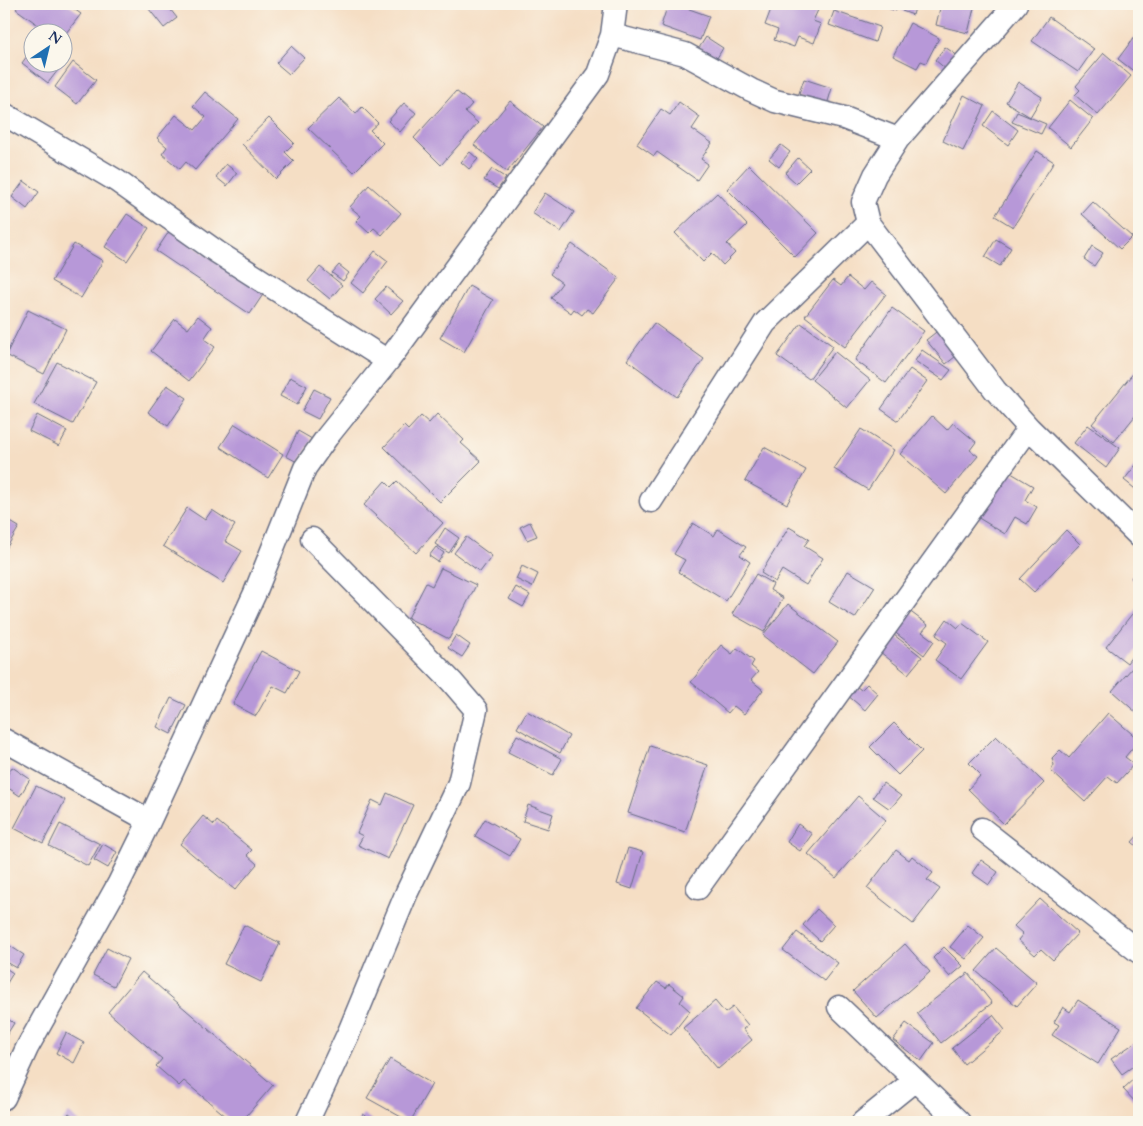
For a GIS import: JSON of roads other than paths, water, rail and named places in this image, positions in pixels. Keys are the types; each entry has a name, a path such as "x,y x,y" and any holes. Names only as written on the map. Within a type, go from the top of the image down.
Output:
{"street":[{"path":"4,1098 27,1048 119,883 148,824 255,593 305,468 327,437 388,361 598,74 612,35 616,4"},
{"path":"1016,4 898,139 875,175 863,202 868,223 995,390 1028,428 1139,536"},
{"path":"612,35 685,54 775,101 844,118 898,139"},
{"path":"4,114 117,180 217,252 388,361"},
{"path":"651,501 765,323 868,223"},
{"path":"698,888 1028,428"},
{"path":"307,1122 349,1032 407,892 459,783 476,710 452,682 312,539"},
{"path":"4,740 139,815 148,824"},
{"path":"982,829 1139,952"},
{"path":"839,1007 959,1122"},
{"path":"863,1122 916,1080"}]}
